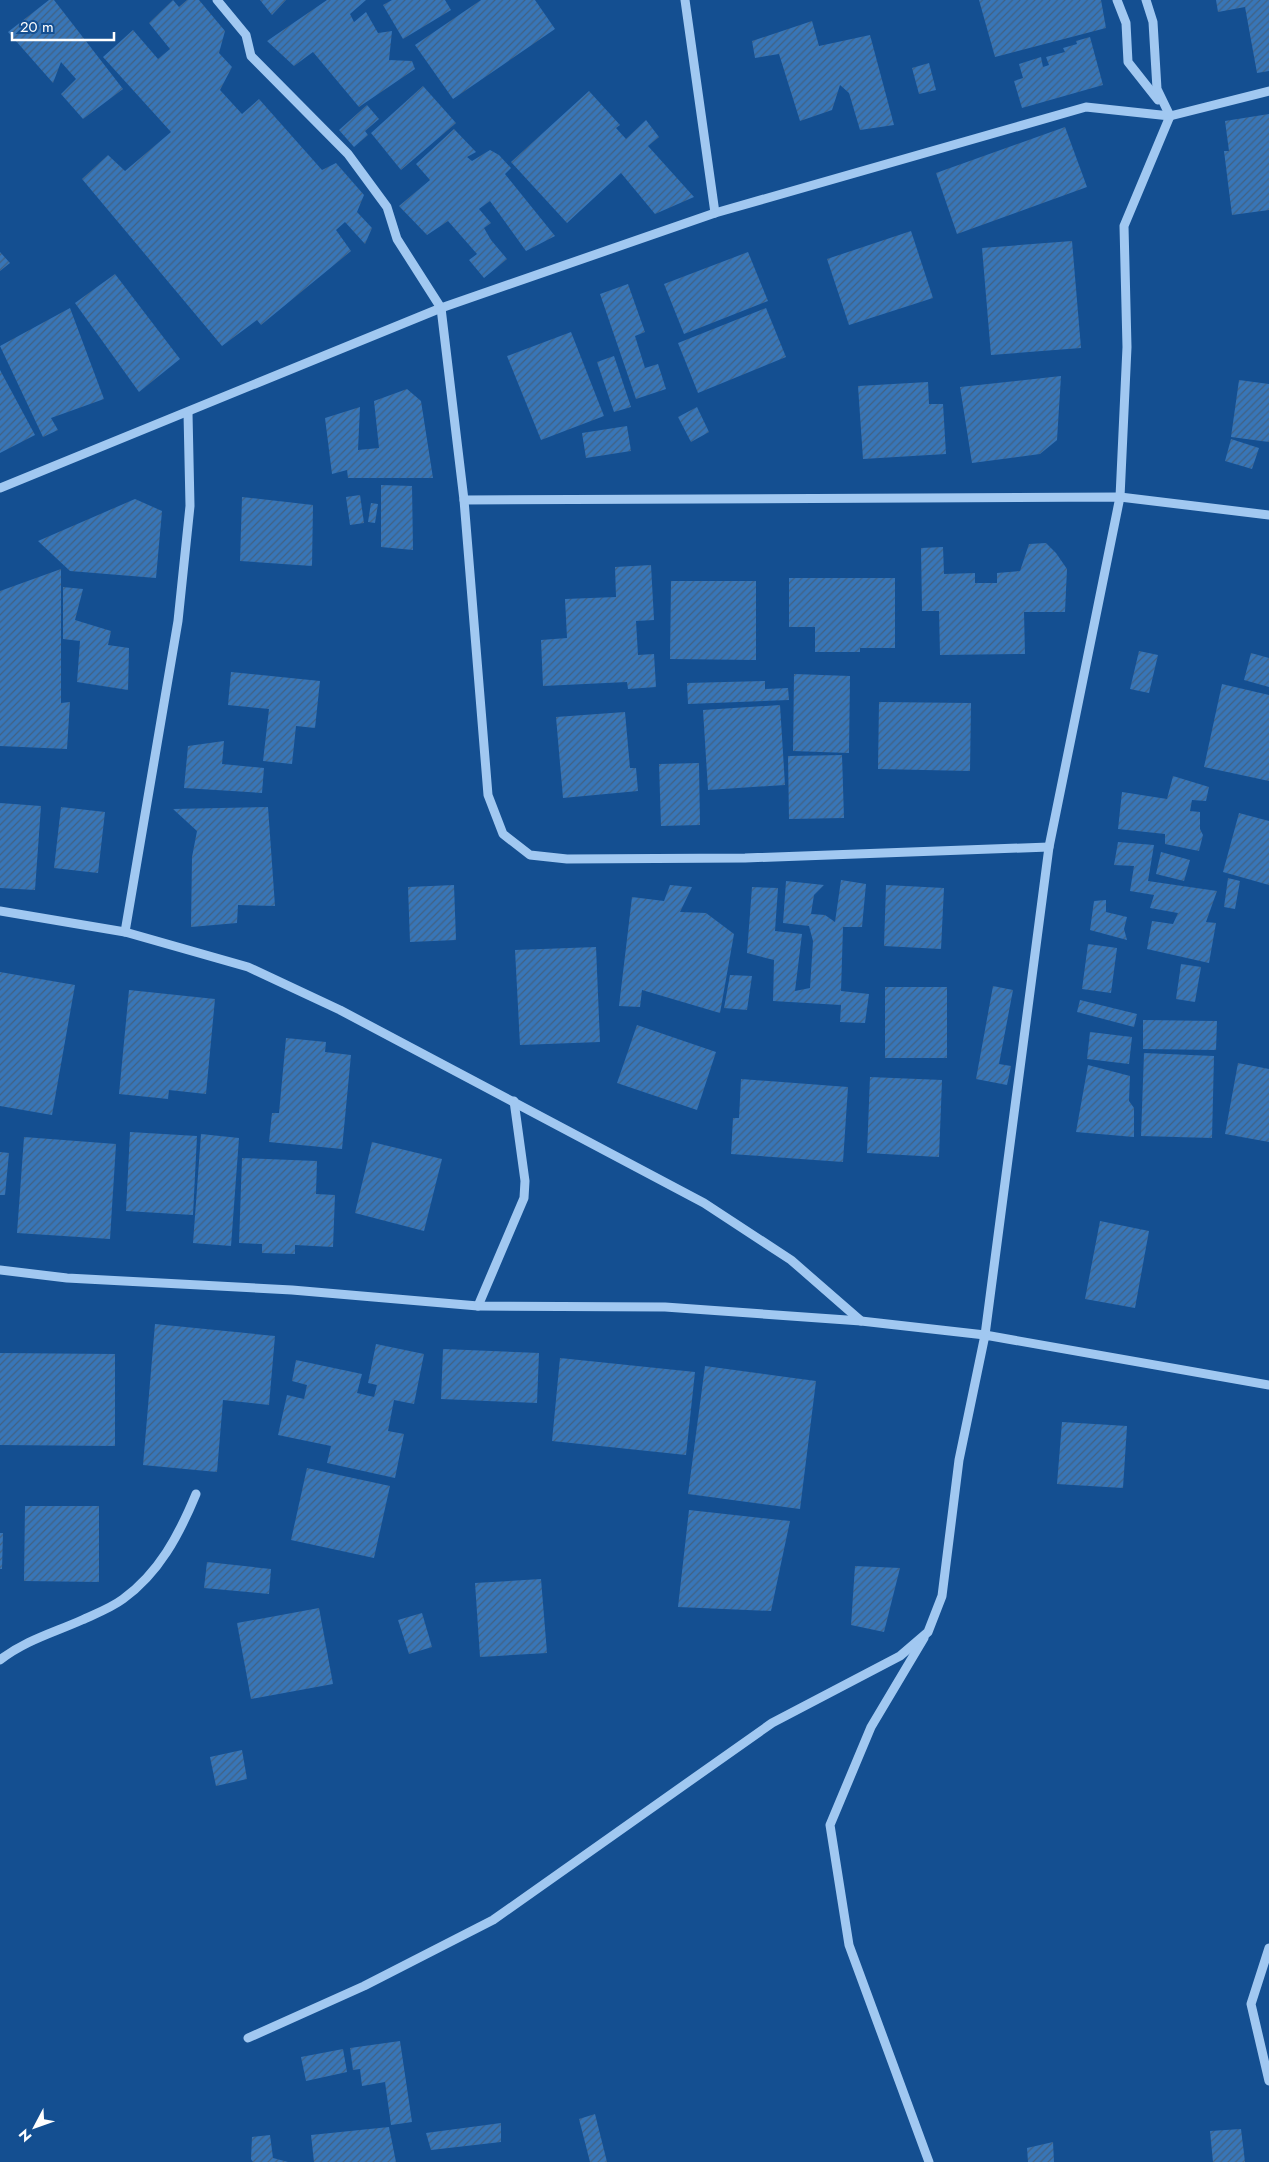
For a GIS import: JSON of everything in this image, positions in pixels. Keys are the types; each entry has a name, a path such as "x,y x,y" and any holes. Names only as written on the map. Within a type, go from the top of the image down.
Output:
{"street":[{"path":"217,0 246,35 251,56 348,154 387,207 397,239 441,308 464,500 488,795 503,834 530,855 567,859 745,858 1050,847"},
{"path":"686,0 715,213"},
{"path":"1117,0 1126,23 1128,62 1170,116"},
{"path":"929,2162 849,1945 830,1825 871,1727 928,1632 942,1596 959,1460 985,1335 1050,847 1120,497 1127,347 1124,226 1170,116 1157,89 1153,22 1146,0"},
{"path":"0,488 188,413 441,308 715,213 1086,107 1170,116 1269,91"},
{"path":"125,932 178,621 190,506 188,413"},
{"path":"464,500 1120,497 1269,515"},
{"path":"0,912 125,932 248,967 340,1010 704,1203 791,1260 861,1321"},
{"path":"478,1306 524,1198 525,1181 514,1101"},
{"path":"0,1270 67,1278 292,1290 478,1306 665,1307 861,1321 985,1335 1269,1386"},
{"path":"0,1660 20,1645 81,1620 122,1600 158,1567 182,1526 196,1494"},
{"path":"248,2038 364,1986 493,1920 772,1723 900,1656 928,1632"},
{"path":"1269,1948 1251,2004 1269,2081"}],"building":[{"path":"49,0 54,0 123,89 83,119 61,94 76,79 61,62 53,83 8,32"},
{"path":"173,0 179,7 187,0 199,0 225,31 219,53 232,67 220,90 242,114 259,99 322,170 336,163 364,195 357,212 372,228 365,244 345,222 336,230 351,251 261,325 257,320 222,346 82,179 108,155 125,171 171,132 103,57 133,30 158,59 170,49 149,23"},
{"path":"260,0 286,0 272,15"},
{"path":"327,0 366,0 350,14 354,22 366,12 378,33 392,31 389,60 412,61 415,69 359,107 313,52 294,66 267,41"},
{"path":"392,0 445,0 451,10 403,39 383,5"},
{"path":"481,0 535,0 555,29 453,99 415,45"},
{"path":"979,0 1101,0 1106,28 995,57"},
{"path":"1216,0 1269,0 1269,71 1257,73 1245,7 1218,12"},
{"path":"812,21 819,46 870,35 894,125 860,130 849,93 840,85 832,110 800,121 779,54 755,58 752,41"},
{"path":"1090,37 1103,85 1022,108 1014,81 1023,78 1019,64 1041,57 1043,67 1049,65 1046,57 1065,52 1063,48 1077,44 1076,41"},
{"path":"929,63 936,90 919,94 912,68"},
{"path":"423,86 456,123 401,170 371,133"},
{"path":"589,91 620,125 616,128 626,139 646,120 659,137 648,146 694,197 655,214 621,173 567,223 511,162"},
{"path":"367,105 379,119 365,131 368,135 354,147 339,130"},
{"path":"1269,114 1269,210 1232,215 1224,151 1229,151 1225,121"},
{"path":"1065,127 1087,187 957,234 936,173"},
{"path":"454,129 476,152 467,157 472,161 490,150 499,155 511,168 505,174 555,236 526,251 490,201 479,209 491,223 484,228 491,240 507,259 484,278 469,260 477,254 448,221 427,235 399,206 430,180 416,164"},
{"path":"911,231 933,298 849,325 827,259"},
{"path":"1072,241 1081,348 991,355 982,248"},
{"path":"0,252 10,263 0,271"},
{"path":"748,252 768,301 684,334 664,284"},
{"path":"115,274 180,359 139,392 75,303"},
{"path":"628,284 645,332 635,336 645,368 658,364 666,389 636,399 600,294"},
{"path":"70,308 104,399 51,418 58,430 43,437 0,346"},
{"path":"766,308 786,357 698,393 678,343"},
{"path":"571,332 604,416 541,440 507,356"},
{"path":"614,356 631,407 614,412 597,362"},
{"path":"0,370 35,435 0,453"},
{"path":"1061,376 1057,440 1040,454 972,463 960,387"},
{"path":"1239,380 1269,384 1269,442 1231,437"},
{"path":"928,382 929,404 943,404 946,454 863,459 858,386"},
{"path":"407,389 421,401 433,478 348,478 347,470 332,474 325,418 360,407 358,450 379,448 374,401"},
{"path":"697,407 709,432 691,442 678,417"},
{"path":"627,426 631,451 586,458 582,433"},
{"path":"1231,439 1259,448 1252,469 1225,461"},
{"path":"381,485 412,486 413,550 381,547"},
{"path":"360,495 364,523 350,525 346,497"},
{"path":"242,497 313,505 312,566 240,561"},
{"path":"135,499 162,511 156,578 70,571 38,541"},
{"path":"371,503 378,504 375,523 368,522"},
{"path":"1046,543 1067,569 1065,612 1024,612 1025,654 940,655 939,611 922,611 921,548 943,547 944,574 975,573 975,583 997,583 997,573 1020,571 1029,544"},
{"path":"651,565 654,620 636,621 638,655 654,654 656,687 628,689 627,682 543,686 541,640 567,638 565,599 616,597 615,567"},
{"path":"61,569 61,703 70,702 67,749 0,746 0,591"},
{"path":"789,578 895,578 895,648 860,648 860,652 815,652 815,627 789,627"},
{"path":"671,581 756,581 756,660 670,659"},
{"path":"63,587 83,589 75,620 111,631 108,645 129,648 128,690 77,682 80,641 63,639"},
{"path":"1139,651 1158,655 1149,693 1130,689"},
{"path":"1251,653 1269,658 1269,687 1244,680"},
{"path":"231,672 320,681 315,728 296,726 292,764 263,761 269,709 228,705"},
{"path":"794,674 850,676 849,753 793,751"},
{"path":"765,681 765,689 788,688 789,700 688,704 687,683"},
{"path":"1222,684 1269,695 1269,781 1204,767"},
{"path":"879,702 971,703 970,771 878,769"},
{"path":"780,705 785,785 708,790 703,710"},
{"path":"625,712 630,768 636,768 638,791 563,798 556,717"},
{"path":"224,741 222,764 264,768 262,793 184,788 188,746"},
{"path":"842,755 844,818 789,819 788,756"},
{"path":"699,763 700,825 661,826 659,764"},
{"path":"1173,776 1209,787 1206,801 1192,800 1190,811 1200,812 1200,829 1203,835 1199,851 1165,844 1165,834 1118,829 1122,792 1167,799"},
{"path":"0,803 41,806 35,890 0,888"},
{"path":"61,807 105,812 98,873 54,868"},
{"path":"268,807 275,906 238,905 237,923 191,927 192,857 197,831 173,809"},
{"path":"1239,813 1269,821 1269,885 1223,872"},
{"path":"1118,842 1154,845 1148,881 1217,891 1206,922 1216,923 1209,963 1147,949 1152,921 1173,924 1178,913 1150,908 1154,895 1130,891 1134,866 1114,865"},
{"path":"1161,852 1190,860 1184,881 1156,874"},
{"path":"1228,878 1240,881 1235,909 1224,907"},
{"path":"841,880 866,884 862,927 843,927 841,991 869,994 865,1023 840,1022 841,1005 773,1001 774,960 747,953 752,887 778,888 775,931 802,934 795,991 810,988 813,941 809,926 783,923 786,881 824,885 814,895 811,914 825,915 835,922"},
{"path":"454,885 456,940 410,942 408,887"},
{"path":"670,885 692,887 680,912 706,913 734,934 720,1013 642,990 640,1007 619,1006 632,897 664,901"},
{"path":"886,885 944,888 941,949 884,946"},
{"path":"1106,900 1106,912 1127,917 1124,929 1127,940 1090,930 1094,901"},
{"path":"1088,944 1117,948 1111,993 1082,989"},
{"path":"596,947 600,1042 520,1045 515,950"},
{"path":"1181,964 1201,967 1195,1002 1176,999"},
{"path":"0,972 75,985 52,1115 0,1106"},
{"path":"730,975 752,976 747,1010 724,1008"},
{"path":"993,986 1013,990 999,1064 1011,1066 1007,1085 976,1079"},
{"path":"885,987 947,987 947,1058 885,1058"},
{"path":"129,990 215,999 206,1094 169,1090 168,1099 119,1094"},
{"path":"1080,1000 1137,1014 1134,1027 1077,1012"},
{"path":"1143,1020 1217,1021 1216,1050 1143,1049"},
{"path":"637,1025 716,1052 697,1110 617,1083"},
{"path":"1090,1032 1132,1037 1129,1064 1087,1059"},
{"path":"286,1038 326,1042 325,1052 351,1055 342,1149 269,1142 272,1113 279,1113"},
{"path":"1144,1053 1214,1056 1212,1138 1141,1136"},
{"path":"1238,1063 1269,1069 1269,1142 1225,1134"},
{"path":"1088,1065 1130,1076 1129,1101 1134,1108 1134,1137 1076,1132"},
{"path":"870,1077 942,1080 939,1157 867,1153"},
{"path":"741,1079 848,1087 843,1162 731,1154 733,1118 739,1118"},
{"path":"130,1132 197,1136 193,1215 126,1211"},
{"path":"201,1134 239,1138 231,1246 193,1243"},
{"path":"24,1137 116,1144 110,1239 17,1233"},
{"path":"372,1142 442,1159 424,1231 355,1213"},
{"path":"0,1152 9,1153 5,1195 0,1195"},
{"path":"242,1158 317,1161 316,1194 335,1195 333,1247 295,1245 295,1254 262,1253 262,1244 239,1243"},
{"path":"1100,1221 1149,1231 1135,1308 1085,1299"},
{"path":"155,1324 275,1336 269,1405 223,1400 217,1472 143,1465"},
{"path":"376,1344 424,1354 414,1404 394,1400 388,1431 404,1434 395,1478 327,1463 331,1446 278,1435 287,1395 304,1399 307,1385 292,1381 296,1360 362,1374 357,1393 374,1397 377,1385 368,1383"},
{"path":"443,1349 539,1353 537,1403 441,1399"},
{"path":"0,1353 115,1354 115,1446 0,1445"},
{"path":"560,1358 695,1372 686,1455 552,1441"},
{"path":"705,1366 816,1381 800,1509 688,1494"},
{"path":"1062,1422 1127,1426 1123,1488 1057,1484"},
{"path":"307,1468 390,1486 374,1558 291,1540"},
{"path":"25,1506 99,1506 99,1582 24,1581"},
{"path":"689,1510 790,1521 771,1611 678,1607"},
{"path":"0,1533 3,1533 2,1569 0,1569"},
{"path":"207,1562 271,1569 269,1594 204,1588"},
{"path":"855,1566 900,1568 884,1632 851,1625"},
{"path":"541,1579 547,1653 480,1657 475,1583"},
{"path":"319,1608 333,1684 251,1699 237,1623"},
{"path":"422,1613 432,1647 409,1654 398,1620"},
{"path":"242,1750 247,1779 216,1786 210,1757"},
{"path":"400,2041 412,2122 391,2125 385,2082 362,2086 360,2069 353,2070 350,2048"},
{"path":"343,2049 347,2072 306,2081 301,2057"},
{"path":"595,2114 607,2162 590,2162 579,2119"},
{"path":"501,2123 501,2142 431,2150 426,2133"},
{"path":"389,2127 396,2162 314,2162 311,2135"},
{"path":"1241,2129 1245,2162 1213,2162 1210,2131"},
{"path":"270,2135 273,2158 288,2162 253,2162 251,2159 252,2137"},
{"path":"1053,2142 1054,2162 1028,2162 1027,2148"}]}
